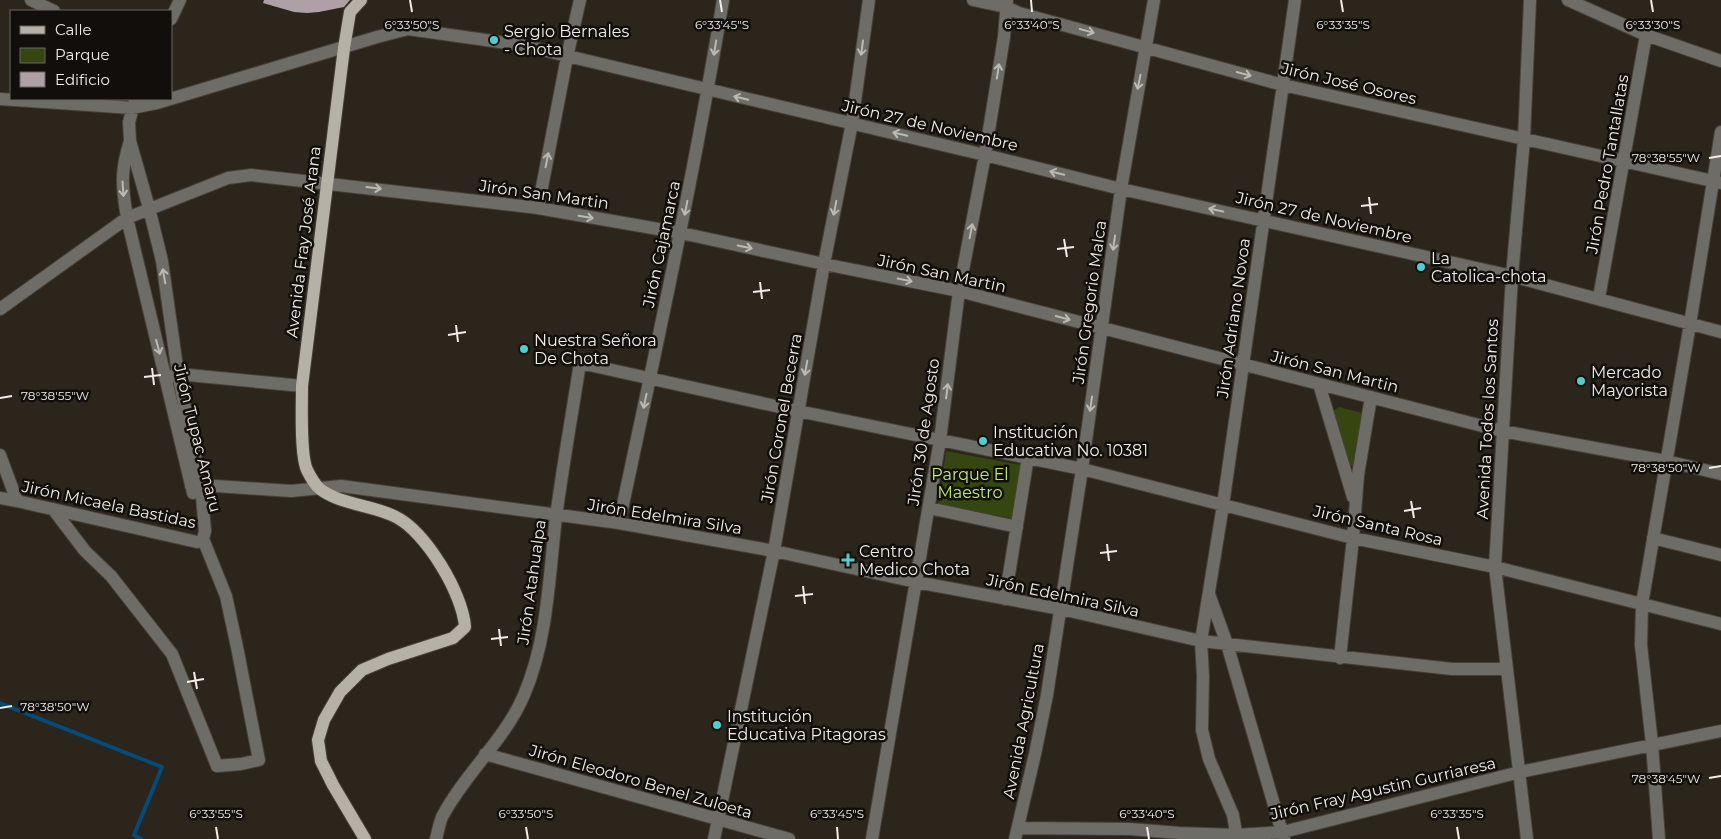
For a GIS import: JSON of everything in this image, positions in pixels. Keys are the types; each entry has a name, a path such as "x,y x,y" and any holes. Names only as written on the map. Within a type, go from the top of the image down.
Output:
{"main road":[{"name":"Avenida Fray José Arana","path":"319,489 306,468 303,443 302,386 344,48 350,12 361,0"},
{"path":"319,489 347,502 371,507 397,517 422,539 440,564 464,614 465,627 453,638 388,659 362,670 340,692 324,720 318,740 321,760 333,785 365,839"}],"street":[{"path":"31,0 52,10"},
{"path":"172,17 180,0"},
{"path":"538,208 580,0"},
{"name":"Jirón Cajamarca","path":"619,523 681,233 723,0"},
{"name":"Jirón Coronel Becerra","path":"714,839 774,550 824,264 852,123 869,0"},
{"name":"Jirón José Osores","path":"973,0 1007,3 1020,12 1283,85 1717,182"},
{"name":"Jirón Gregorio Malca","path":"1061,610 1121,189 1154,0"},
{"name":"Jirón Adriano Novoa","path":"1236,837 1232,815 1209,759 1202,730 1203,676 1200,641 1223,505 1295,0"},
{"name":"Avenida Todos los Santos","path":"1527,839 1495,567 1512,276 1524,139 1530,0"},
{"path":"1568,0 1646,36 1721,61"},
{"name":"Jirón 30 de Agosto","path":"872,839 940,440 959,291 985,154 1004,37 1007,3"},
{"name":"Jirón 27 de Noviembre","path":"172,99 408,29 521,45 985,154 1121,189 1512,276 1721,332"},
{"name":"Jirón Pedro Tantallatas","path":"1599,298 1646,36"},
{"name":"Jirón 27 de Noviembre","path":"34,100 157,103 167,100"},
{"name":"Jirón Tupac Amaru","path":"53,509 85,551 111,576 172,654 217,766 259,760 226,596 204,535 196,485 172,376 162,261 130,141 129,122 134,103"},
{"path":"1659,839 1652,744 1641,645 1642,604 1690,324 1717,182 1721,132"},
{"name":"Jirón Tupac Amaru","path":"130,141 123,163 122,187 127,218 149,315 172,376"},
{"name":"Jirón San Martin","path":"0,310 127,218 149,208 228,178 251,175 326,182 538,208 681,233 959,291 1502,431 1666,460 1721,474"},
{"name":"Jirón Santa Rosa","path":"580,363 798,411 1082,469 1353,538 1495,567 1721,624"},
{"name":"Jirón Atahualpa","path":"436,839 442,818 485,754 508,725 524,695 534,664 542,633 556,515 580,363"},
{"path":"172,376 302,386"},
{"path":"1319,384 1356,505"},
{"path":"1340,658 1358,476 1371,397"},
{"path":"0,454 17,501"},
{"path":"1005,599 1028,458"},
{"name":"Jirón Edelmira Silva","path":"196,485 291,491 341,486 619,523 774,550 916,582 1061,610 1200,641 1452,670 1507,668"},
{"name":"Jirón Micaela Bastidas","path":"0,498 197,542 204,535"},
{"path":"929,508 1016,527"},
{"path":"1653,538 1721,554"},
{"path":"1209,594 1227,644 1284,835"},
{"name":"Avenida Agricultura","path":"1016,834 1040,729 1061,610"},
{"name":"Jirón Fray Agustin Gurriaresa","path":"1016,834 1130,829 1236,837 1284,835 1520,772 1721,731"},
{"name":"Jirón Eleodoro Benel Zuloeta","path":"485,754 789,839"}],"green space":[{"path":"1339,407 1362,413 1355,466 1347,465 1333,411"},
{"name":"Parque El Maestro","path":"946,451 1021,465 1012,518 938,506"}],"building":[{"path":"264,0 350,0 344,7 307,13 294,12 263,3"}],"waterway":[{"path":"0,703 162,767 134,835 141,839"}],"place":[{"name":"Sergio Bernales - Chota","path":"494,40"},
{"name":"La Catolica-chota","path":"1421,267"},
{"name":"Nuestra Señora De Chota","path":"524,349"},
{"name":"Mercado Mayorista","path":"1581,381"},
{"name":"Institución Educativa No. 10381","path":"983,441"},
{"name":"Centro Medico Chota","path":"848,560"},
{"name":"Institución Educativa Pitagoras","path":"717,725"}]}
